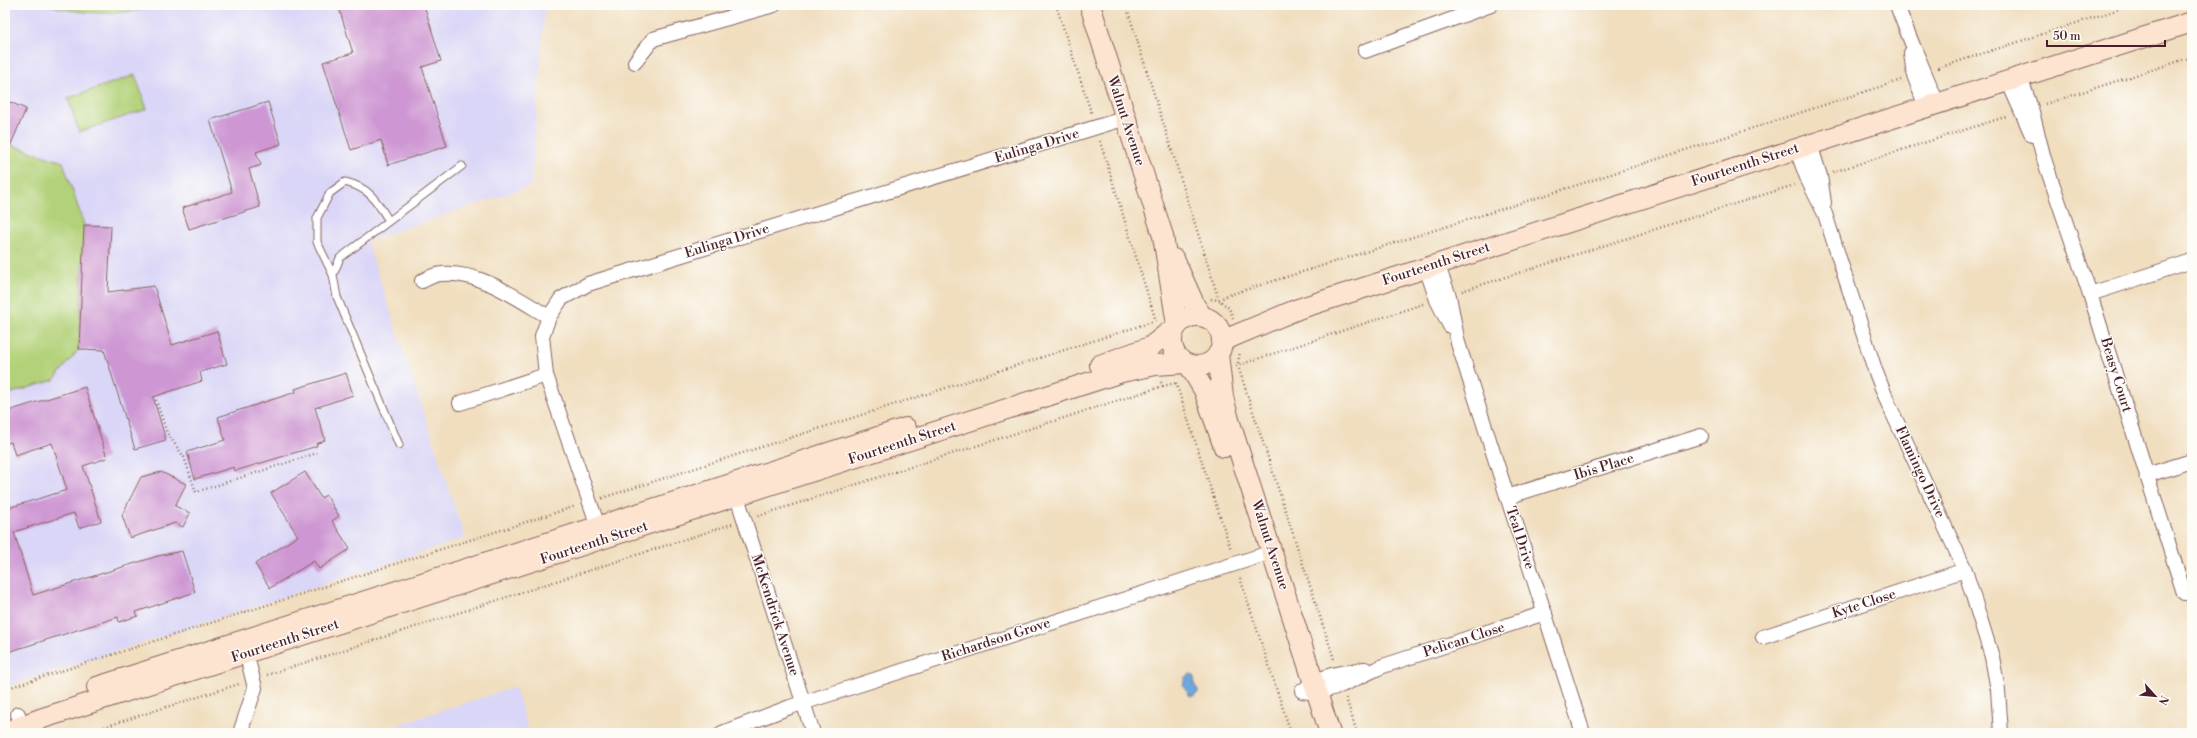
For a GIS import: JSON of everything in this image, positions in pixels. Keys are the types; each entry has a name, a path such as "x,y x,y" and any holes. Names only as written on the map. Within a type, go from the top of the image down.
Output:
{"street":[{"path":"635,62 653,38 774,5"},
{"name":"Walnut Avenue","path":"1090,5 1163,236 1195,306 1222,331 1223,397 1265,554"},
{"path":"1365,51 1491,5"},
{"path":"1897,5 1931,105"},
{"name":"Fourteenth Street","path":"1222,331 1431,266 2192,22"},
{"name":"Beasy Court","path":"2014,79 2044,159 2090,294 2184,593"},
{"name":"Eulinga Drive","path":"598,526 546,375 542,336 549,317 561,299 588,284 1126,118"},
{"name":"Flamingo Drive","path":"1803,146 1875,370 1896,422 1964,570 1992,656 1998,690 2001,733"},
{"name":"Walnut Avenue","path":"1163,236 1175,326"},
{"path":"2090,294 2192,261"},
{"name":"Teal Drive","path":"1431,266 1458,342 1583,733"},
{"path":"422,281 440,274 457,274 474,278 500,289 549,317"},
{"path":"1188,316 1222,331 1205,365 1187,364 1178,358 1171,344 1175,326 1188,316"},
{"name":"Fourteenth Street","path":"245,647 737,497 1122,372 1153,356 1175,326"},
{"name":"Fourteenth Street","path":"15,725 598,526 1104,364 1153,356 1187,364"},
{"name":"Walnut Avenue","path":"1187,364 1207,397 1265,554 1311,689 1330,733"},
{"path":"460,403 546,375"},
{"name":"Ibis Place","path":"1507,497 1701,436"},
{"path":"2147,476 2192,461"},
{"name":"McKendrick Avenue","path":"737,497 813,733"},
{"name":"Richardson Grove","path":"722,733 804,702 1265,554"},
{"name":"Kyte Close","path":"1763,637 1964,570"},
{"name":"Pelican Close","path":"1311,689 1545,614"},
{"path":"240,733 255,688 245,647"},
{"name":"Walnut Avenue","path":"1311,689 1316,733"}],"lane":[{"path":"333,275 340,258 462,166"},
{"path":"389,221 371,194 358,185 345,182 330,193 317,218 317,242 333,275 337,297 399,445"}],"path":[{"path":"1056,5 1097,128 1125,224 1157,320 1148,341 1163,386"},
{"path":"1126,5 1219,300 1229,308 1222,331 1242,345 1238,365 1357,733"},
{"path":"1219,300 1226,296 1565,189 2132,5"},
{"path":"1238,365 2192,57"},
{"path":"85,733 744,520 1176,383 1291,733"},
{"path":"156,400 167,434 184,457 196,492 317,453"}],"shaded area":[{"path":"5,5 545,5 531,186 367,241 465,538 5,687"},
{"path":"515,687 529,733 372,733"}],"green space":[{"path":"50,5 161,5 135,11 106,13 62,9"},
{"path":"135,75 147,109 79,132 68,98"},
{"path":"5,143 63,162 84,225 79,349 54,380 5,395"}],"water":[{"path":"1191,674 1194,676 1195,685 1199,692 1194,696 1190,696 1183,686 1185,677"}],"building":[{"path":"338,5 424,5 441,61 422,67 447,146 388,165 381,140 351,150 323,62 353,53"},
{"path":"5,100 26,109 5,158"},
{"path":"268,102 281,144 256,152 261,165 249,169 260,207 189,229 182,208 232,192 210,120"},
{"path":"84,225 111,226 108,292 154,286 172,345 217,331 227,364 200,372 202,381 153,397 166,440 135,449 104,350 79,349"},
{"path":"346,373 353,395 315,408 325,440 316,444 317,446 235,471 234,467 195,479 187,452 225,440 218,417 296,392 295,389"},
{"path":"85,387 107,458 83,466 101,521 79,528 74,513 14,532 33,595 158,556 182,551 195,592 136,612 138,616 119,622 118,617 5,653 5,509 67,490 52,443 15,455 11,442 5,444 5,412"},
{"path":"161,472 186,484 175,506 190,513 183,527 175,523 130,538 122,515 141,477"},
{"path":"305,472 321,498 326,495 339,516 332,521 350,549 319,569 314,561 270,588 255,564 298,536 271,493"}]}
